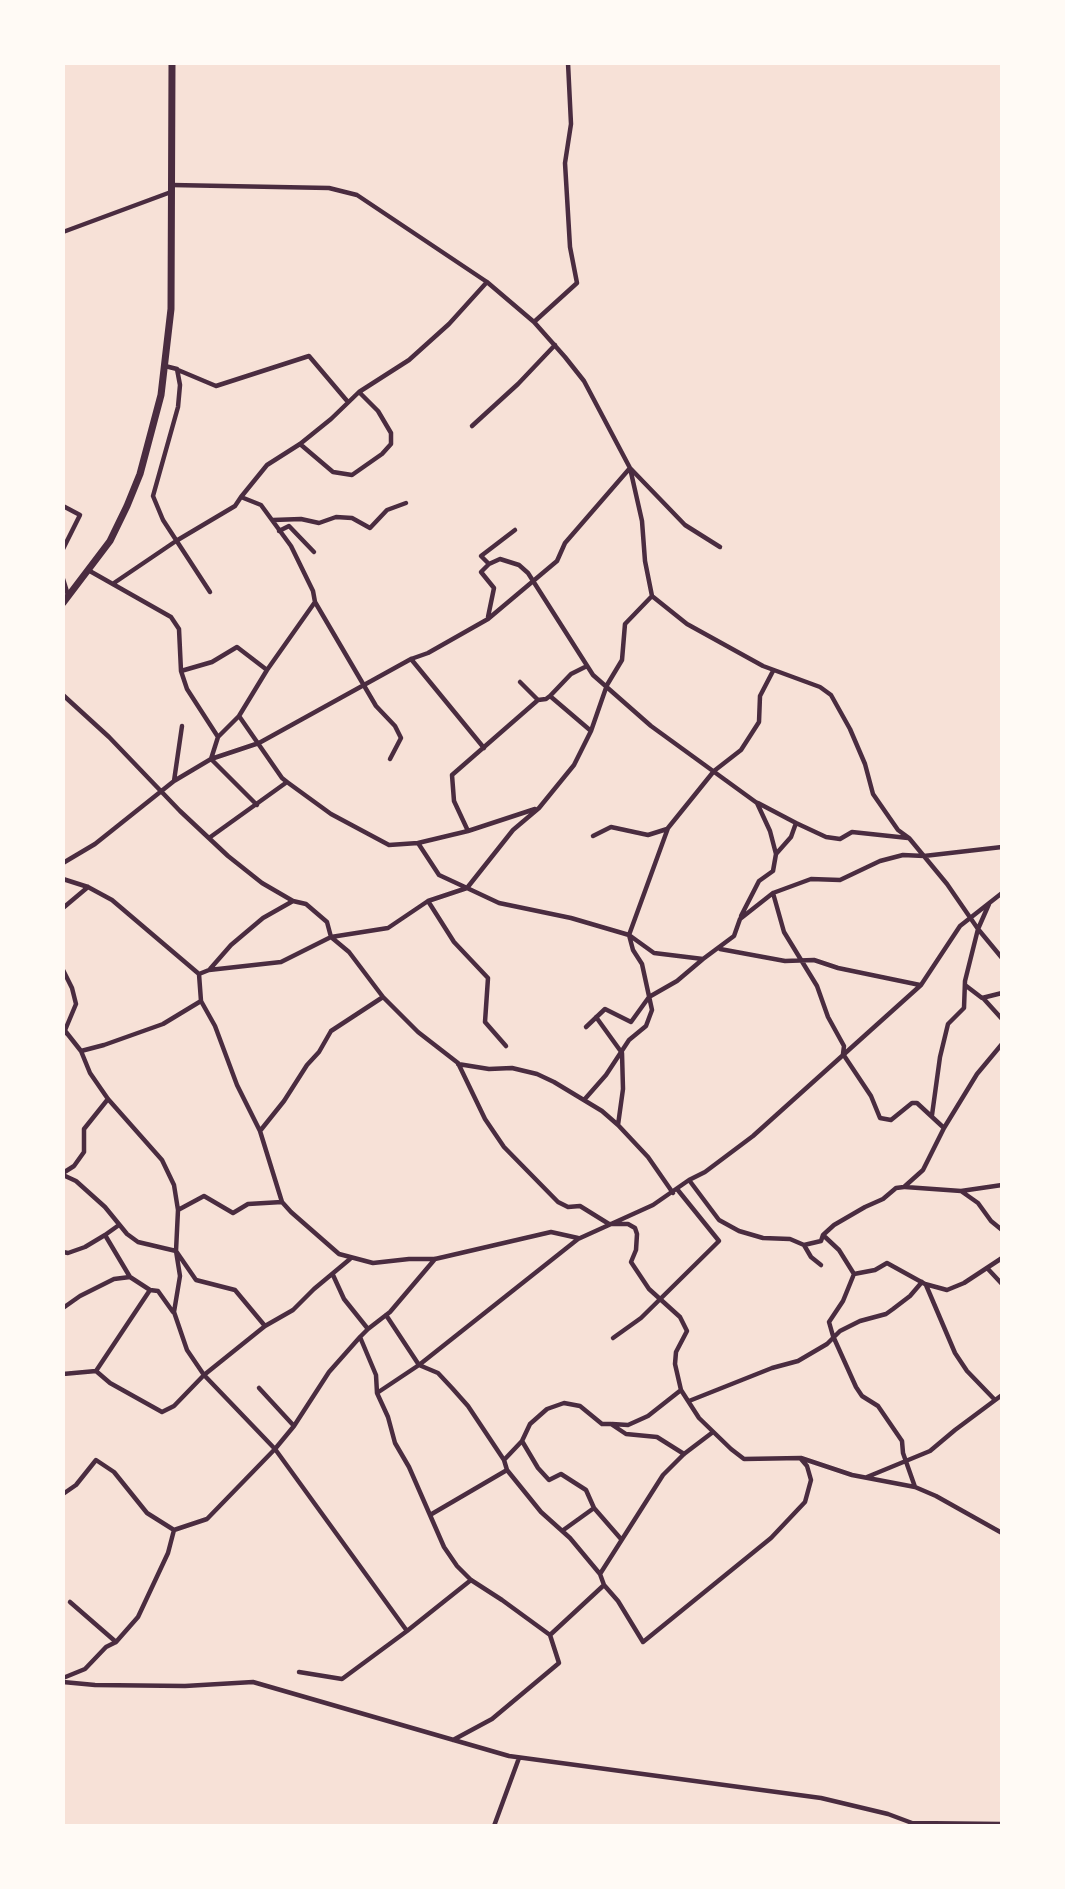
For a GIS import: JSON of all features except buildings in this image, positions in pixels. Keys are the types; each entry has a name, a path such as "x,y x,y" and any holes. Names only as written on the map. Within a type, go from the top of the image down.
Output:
{"highway":[{"path":"63,603 110,541 141,474 161,395 171,309 172,63"}],"street":[{"path":"534,322 578,283 570,247 565,163 571,124 568,63"},
{"path":"63,232 172,188 328,188 357,195 487,282 534,322 584,381 630,468 642,521 645,561 652,596 687,624 773,671 820,687 831,695 850,729 873,794 898,830 909,838 1002,958"},
{"path":"114,583 176,541 235,506 267,465 300,444 359,392 409,360 449,324 487,282"},
{"path":"472,426 555,345"},
{"path":"165,366 216,386 309,356 348,402"},
{"path":"177,369 180,385 178,407 153,496 163,520 209,592"},
{"path":"300,444 333,472 352,475 383,454 391,444 391,433 378,411 359,392"},
{"path":"630,468 685,525 719,547"},
{"path":"63,863 95,844 174,782 211,759 259,743 488,619 557,561 565,543 630,468"},
{"path":"241,497 261,505 272,520 301,565 315,602 376,706 395,726 401,738 390,759"},
{"path":"272,520 301,519 319,523 336,517 352,518 370,528 387,510 406,503"},
{"path":"63,506 80,515 63,549"},
{"path":"279,531 289,526 314,552"},
{"path":"489,564 481,556 515,530"},
{"path":"488,619 494,588 481,572 500,559 519,565 533,580 593,675 651,726 757,803 826,837 840,839 852,832 909,838"},
{"path":"88,570 171,617 179,629 181,671 187,689 218,737"},
{"path":"63,579 68,596"},
{"path":"199,974 209,970 281,962 331,937 388,928 428,901 467,888 513,830 539,808 574,765 591,731 607,685 622,660 625,624 652,596"},
{"path":"211,759 218,737 239,716 267,670 315,602"},
{"path":"181,671 212,662 237,647 267,670"},
{"path":"411,659 484,748"},
{"path":"468,831 454,801 453,775 538,700 550,696 571,674 587,666"},
{"path":"584,1100 622,1054 629,1040 646,1026 652,1010 642,964 633,950 629,934 668,828 714,771 741,750 759,722 760,696 773,671"},
{"path":"520,682 538,700"},
{"path":"63,695 109,737 209,838 262,883 293,901 306,904 327,922 331,937 349,952 383,997 425,1039 457,1063 489,1069 512,1069 537,1074 554,1082 602,1111 648,1157 719,1241 642,1318 613,1338"},
{"path":"550,696 591,731"},
{"path":"239,716 282,778 348,824 389,845 418,844 539,808"},
{"path":"174,782 182,726"},
{"path":"211,759 257,805"},
{"path":"209,838 287,782"},
{"path":"586,1027 605,1009 631,1022 649,997 677,981 734,936 759,881 773,871 776,854 770,831 757,803"},
{"path":"776,854 791,838 796,823"},
{"path":"593,836 611,827 649,835 668,828"},
{"path":"418,844 439,875 499,904 571,918 629,934 654,953 703,959"},
{"path":"740,919 772,892 811,879 840,880 883,860 903,855 923,856 1002,847"},
{"path":"63,879 88,887 112,900 199,974 201,1001 215,1026 237,1085 260,1131 282,1202 339,1254 373,1263 435,1259 551,1232 578,1239"},
{"path":"63,908 88,887"},
{"path":"772,892 784,932 817,986 828,1017 844,1046 843,1054 871,1096 880,1118 891,1120 912,1103 918,1103 944,1128"},
{"path":"377,1394 419,1365 578,1239 639,1213 705,1171 760,1130 921,985 960,926 1002,893"},
{"path":"209,970 231,945 263,918 293,901"},
{"path":"428,901 454,942 488,978 485,1022 506,1046"},
{"path":"932,1115 940,1057 948,1024 964,1008 965,985 978,929 990,902"},
{"path":"720,949 785,961 814,960 838,968 921,985"},
{"path":"63,970 76,1004 65,1034 81,1051 90,1073 108,1099 162,1160 174,1185 178,1210 176,1251 180,1276 174,1312"},
{"path":"965,985 1002,1019"},
{"path":"982,998 1002,993"},
{"path":"260,1131 319,1052 331,1031 383,997"},
{"path":"81,1051 163,1024 201,1001"},
{"path":"596,1017 622,1054 623,1089 618,1125"},
{"path":"904,1187 923,1170 944,1128 977,1074 1002,1044"},
{"path":"457,1063 485,1119 504,1147 558,1202 568,1207 580,1206 609,1224 628,1224 635,1228 636,1250 631,1262 659,1299 680,1317 687,1331 676,1352 675,1364 681,1390 699,1418 744,1459 801,1458 865,1477 915,1487 1002,1533"},
{"path":"108,1099 83,1129 84,1152 74,1166 63,1174 76,1181 105,1207 127,1234 138,1242 176,1251 196,1280 235,1290 265,1326"},
{"path":"689,1180 719,1220 739,1231 763,1238 790,1239 804,1245 821,1241 823,1235 834,1225 883,1199 896,1188 961,1191 1002,1185"},
{"path":"961,1191 978,1203 991,1221 1002,1230"},
{"path":"178,1210 204,1196 233,1213 248,1204 282,1202"},
{"path":"63,1252 85,1247 119,1225"},
{"path":"105,1235 130,1277 150,1290 158,1291 174,1312 187,1350 204,1375 275,1449 407,1631"},
{"path":"823,1235 839,1250 854,1274"},
{"path":"804,1245 811,1257 821,1265"},
{"path":"854,1274 875,1270 887,1264 924,1283 947,1290 988,1269 1002,1258"},
{"path":"63,1374 96,1371 110,1383 162,1412 174,1406 204,1375 265,1326 293,1310 350,1259"},
{"path":"174,1530 207,1519 275,1449 294,1426 329,1372 368,1329 386,1315 435,1259"},
{"path":"988,1269 1002,1284"},
{"path":"854,1274 843,1301 829,1322 833,1336 856,1387 862,1396 878,1406 902,1441 915,1487"},
{"path":"333,1275 344,1299 368,1329"},
{"path":"63,1308 114,1279 130,1277"},
{"path":"689,1401 798,1360 860,1321 886,1314 924,1283"},
{"path":"924,1283 955,1353 967,1371 995,1399"},
{"path":"96,1371 150,1290"},
{"path":"386,1315 419,1365 438,1373 468,1406 504,1460 507,1470 541,1512 562,1531 600,1574 604,1585 618,1601 643,1642 771,1538 804,1502 811,1480 807,1466 801,1458"},
{"path":"360,1337 376,1375 377,1394 395,1443 409,1467 444,1547 471,1580 550,1635 559,1662 492,1720 453,1740"},
{"path":"259,1388 294,1426"},
{"path":"504,1460 522,1441 530,1424 547,1409 564,1403 580,1406 602,1424 628,1425 648,1416 681,1390"},
{"path":"865,1477 930,1451 1002,1395"},
{"path":"611,1424 626,1434 657,1437 684,1454"},
{"path":"600,1574 654,1486 684,1454 713,1432"},
{"path":"522,1441 538,1468 549,1480 561,1474 586,1490 594,1508 621,1538"},
{"path":"63,1494 76,1485 96,1460 114,1472 147,1513 174,1530"},
{"path":"430,1515 507,1470"},
{"path":"562,1531 594,1508"},
{"path":"63,1680 85,1669 106,1647 116,1642 138,1617 168,1553 174,1530"},
{"path":"299,1672 342,1679 471,1580"},
{"path":"550,1635 604,1585"},
{"path":"70,1602 116,1642"},
{"path":"63,1680 95,1685 185,1686 253,1682 519,1758 821,1798 888,1814 912,1823 1002,1824"},
{"path":"494,1826 519,1758"}]}
